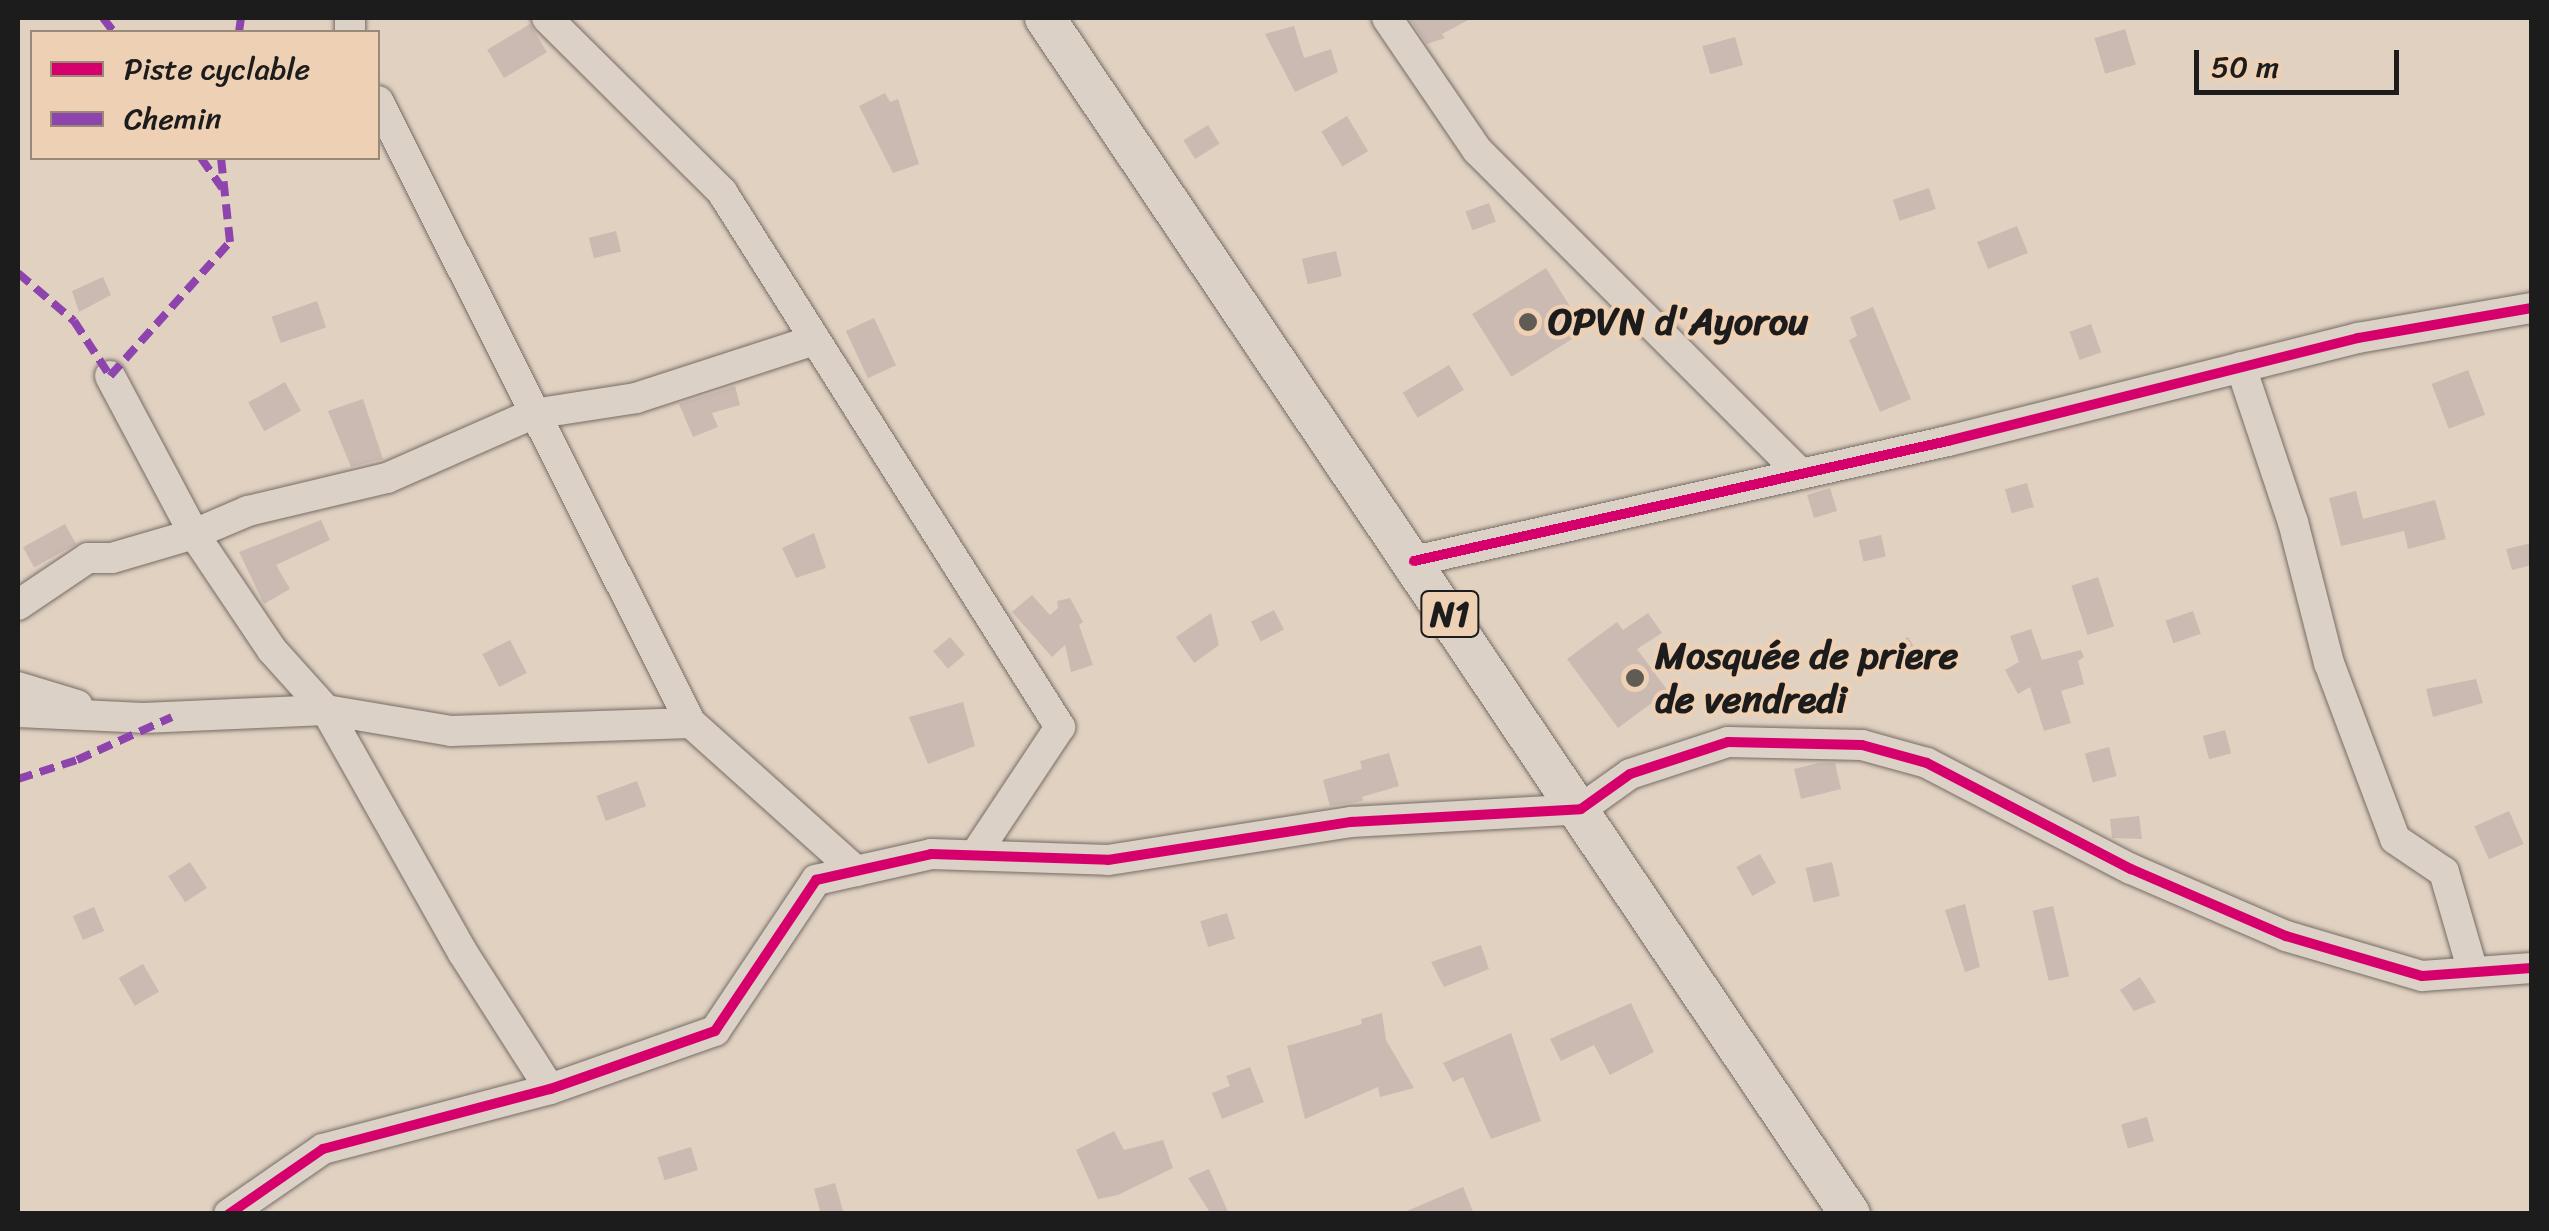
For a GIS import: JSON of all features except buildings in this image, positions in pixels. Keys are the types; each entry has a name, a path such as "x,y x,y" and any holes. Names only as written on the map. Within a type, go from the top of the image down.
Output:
{"main road":[{"name":"N1","path":"1045,18 1850,1214"}],"street":[{"path":"547,18 722,192 1060,727 975,855"},
{"path":"1386,18 1476,150 1801,474"},
{"path":"380,105 691,723 856,871"},
{"path":"1414,562 1801,474 2358,338 2532,308"},
{"path":"18,605 88,558 112,558 194,534 248,511 387,478 533,414 636,398 815,340"},
{"path":"2241,367 2293,522 2330,663 2395,840 2444,872 2472,972"},
{"path":"110,376 194,534 272,650 326,710 463,953 550,1089"},
{"path":"18,687 113,716"},
{"path":"18,712 113,716 326,710 451,731 691,723"},
{"path":"229,1214 323,1149 550,1089 716,1031 816,880 931,854 1108,860 1352,822 1580,809 1630,774 1728,742 1862,745 1927,762 2131,869 2286,936 2422,976 2532,968"}],"marked path":[{"path":"103,18 112,30"},
{"path":"239,30 241,18"},
{"path":"202,160 222,188"},
{"path":"18,273 74,321 110,376 230,242 221,160"},
{"path":"18,779 77,760 172,717"}],"cycle path":[{"path":"1414,561 1948,441 2358,338 2532,308"},
{"path":"229,1214 323,1149 550,1089 715,1031 816,880 931,854 1108,860 1351,822 1581,809 1630,774 1728,742 1862,745 1927,763 2131,869 2286,936 2422,976 2532,968"}],"place":[{"name":"OPVN d'Ayorou","path":"1528,322"},
{"name":"Mosquée de priere de vendredi","path":"1635,678"}]}
